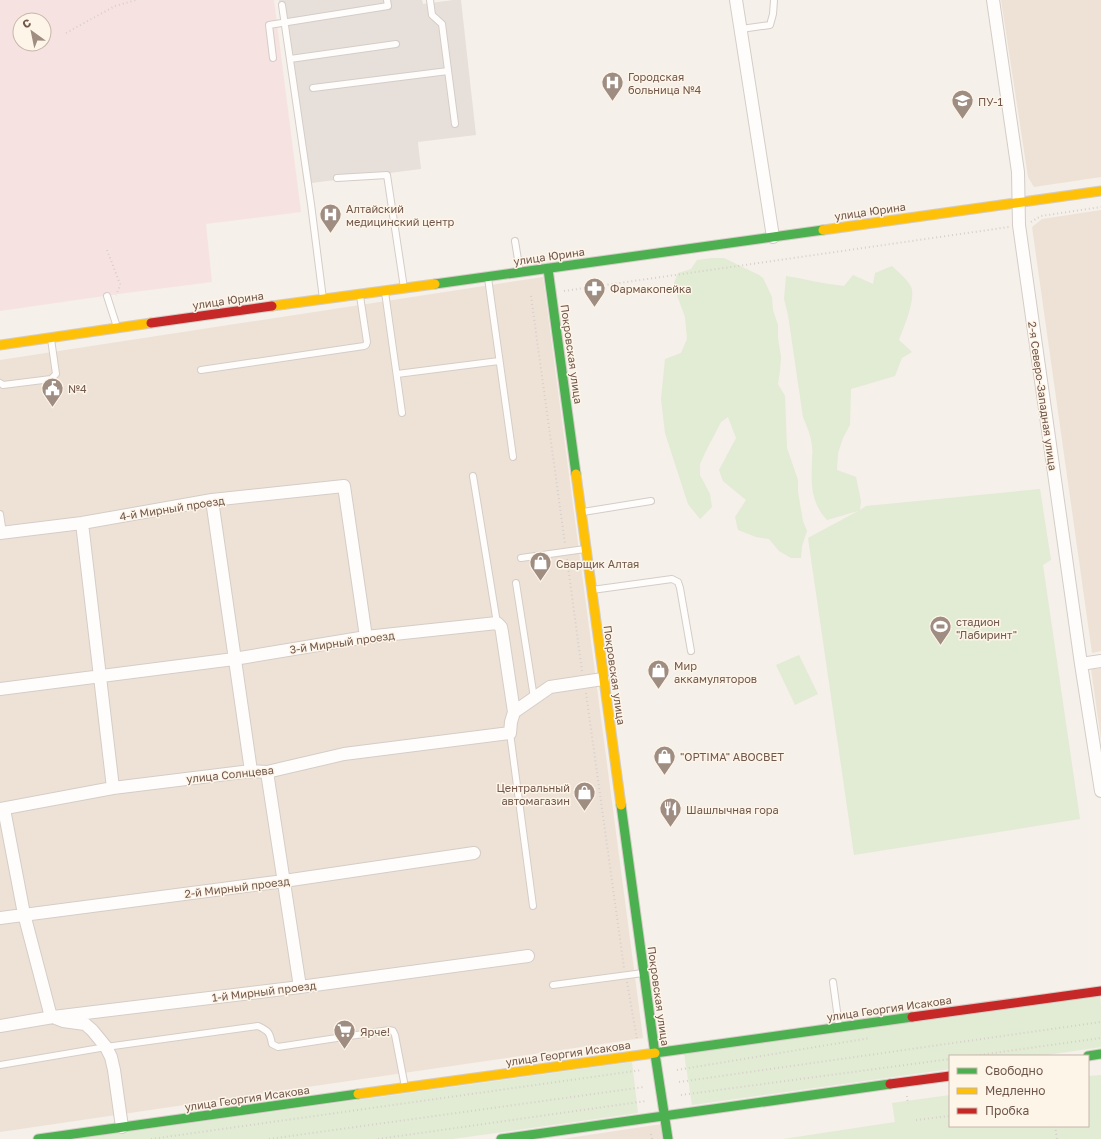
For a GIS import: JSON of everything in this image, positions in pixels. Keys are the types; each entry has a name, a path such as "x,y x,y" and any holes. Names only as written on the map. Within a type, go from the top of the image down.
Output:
{"street":[{"path":"736,0 774,237"},
{"name":"2-я Северо-Западная улица","path":"993,0 1018,172 1019,225 1081,664 1101,791"},
{"name":"улица Юрина","path":"0,345 117,327 548,269 1101,191"},
{"name":"Покровская улица","path":"548,269 603,679 668,1139"},
{"name":"4-й Мирный проезд","path":"1,533 82,523 212,500 344,486 366,637"},
{"path":"212,500 234,659 252,771"},
{"path":"82,523 113,788"},
{"path":"497,623 502,632 514,712 510,733"},
{"name":"3-й Мирный проезд","path":"0,689 234,659 366,637 497,623"},
{"path":"1081,664 1101,661"},
{"path":"514,712 550,687 603,679"},
{"name":"улица Солнцева","path":"2,809 113,788 252,771 268,772 344,754 510,733"},
{"path":"268,772 300,987"},
{"path":"2,809 24,914 50,1013 53,1017 63,1021 85,1024 106,1047 111,1057 114,1070 122,1127"},
{"name":"2-й Мирный проезд","path":"0,918 284,881 474,853"},
{"name":"1-й Мирный проезд","path":"0,1026 53,1017 300,987 528,956"},
{"name":"улица Георгия Исакова","path":"38,1139 65,1137 122,1127 1101,991"},
{"path":"1089,1056 1101,1054"},
{"path":"501,1139 562,1135 665,1116 949,1076"}],"lane":[{"path":"274,58 269,25 388,6 387,0"},
{"path":"430,0 432,15 442,24 455,124"},
{"path":"741,29 770,25 773,14 774,0"},
{"path":"282,6 311,204 323,299"},
{"path":"290,59 396,44"},
{"path":"313,88 448,71"},
{"path":"337,178 387,176 404,288"},
{"path":"515,241 520,272"},
{"path":"488,277 513,457"},
{"path":"385,291 402,413"},
{"path":"201,370 364,346 367,342 360,294"},
{"path":"107,296 117,327"},
{"path":"0,383 3,385 51,379 56,374 51,337"},
{"path":"397,374 499,361"},
{"path":"473,476 497,623"},
{"path":"581,512 651,502"},
{"path":"0,514 1,533"},
{"path":"521,558 586,548"},
{"path":"591,590 672,579 678,582 691,650"},
{"path":"516,583 534,698"},
{"path":"510,733 533,906"},
{"path":"553,985 644,973"},
{"path":"833,982 839,1027"},
{"path":"0,1064 106,1047 258,1026 270,1033 272,1044 278,1047 389,1030 393,1031 395,1035 405,1088"}],"path":[{"path":"66,33 115,6 136,0"},
{"path":"551,293 1028,224 1042,216 1101,207"},
{"path":"107,250 120,284 116,294 116,299"},
{"path":"531,296 625,976 637,1039"},
{"path":"679,1082 1101,1022"},
{"path":"677,1070 876,1037"},
{"path":"979,1055 1101,1038"},
{"path":"681,1095 949,1059"},
{"path":"151,1139 642,1070"},
{"path":"269,1139 644,1087"},
{"path":"907,1096 908,1104"},
{"path":"378,1139 646,1101"},
{"path":"916,1120 949,1116"},
{"path":"1055,1127 1057,1139"},
{"path":"652,1134 652,1139"}],"shaded area":[{"path":"0,0 274,0 301,212 206,224 212,282 0,311"},
{"path":"279,0 422,0 423,4 461,0 476,135 418,142 421,169 304,184"},
{"path":"1001,0 1101,0 1101,177 1034,187 1028,177"},
{"path":"1101,210 1101,651 1092,653 1032,227 1042,219"},
{"path":"543,277 643,1038 0,1132 0,360"},
{"path":"1101,668 1101,740 1091,669"},
{"path":"662,1124 664,1139 562,1139"}],"green space":[{"path":"724,258 759,275 763,278 772,297 773,310 778,325 778,338 781,357 778,384 785,396 787,448 798,480 798,492 803,521 807,531 802,546 801,558 791,558 779,551 769,539 756,537 738,530 735,517 746,500 723,481 719,470 736,438 728,417 721,422 700,464 700,475 710,494 712,507 700,519 688,504 665,433 661,399 665,359 681,353 687,339 685,317 674,283 678,273 691,269 697,260"},
{"name":"стадион \"Лабиринт\"","path":"892,266 906,280 912,290 909,312 899,340 912,352 902,358 895,376 851,389 850,425 843,438 838,453 837,470 856,477 861,501 860,510 866,506 1040,489 1051,560 1043,565 1080,819 854,855 808,538 858,511 827,520 822,514 815,500 812,486 811,442 809,431 803,417 788,315 784,299 786,276 844,286 853,275 873,284 875,273"},
{"path":"799,655 818,694 795,705 776,665"},
{"path":"1100,995 1101,1047 1047,1055 949,1055 949,1069 692,1105 684,1053"},
{"path":"632,1062 638,1113 453,1139 77,1139"},
{"path":"1101,1075 1101,1139 783,1139 895,1122 892,1103 949,1095 949,1127 1089,1127 1089,1076"}],"traffic: fast":[{"path":"435,284 823,230"},
{"path":"548,269 576,474"},
{"path":"621,805 668,1139"},
{"path":"655,1053 912,1017"},
{"path":"1089,1056 1101,1054"},
{"path":"501,1139 890,1084"},
{"path":"38,1139 358,1094"}],"traffic: slow":[{"path":"823,230 1101,191"},
{"path":"272,306 435,284"},
{"path":"0,345 151,323"},
{"path":"576,474 621,805"},
{"path":"358,1094 655,1053"}],"traffic: jam":[{"path":"151,323 272,306"},
{"path":"912,1017 1101,991"},
{"path":"890,1084 949,1076"}],"place":[{"name":"Городская больница №4","path":"613,102"},
{"name":"ПУ-1","path":"963,120"},
{"name":"Алтайский медицинский центр","path":"330,234"},
{"name":"Фармакопейка","path":"595,308"},
{"name":"№4","path":"53,408"},
{"name":"Сварщик Алтая","path":"541,582"},
{"name":"стадион \"Лабиринт\"","path":"940,646"},
{"name":"Мир аккамуляторов","path":"659,690"},
{"name":"\"OPTIMA\" АВОСВЕТ","path":"665,776"},
{"name":"Центральный автомагазин","path":"585,812"},
{"name":"Шашлычная гора","path":"670,828"},
{"name":"Ярче!","path":"344,1050"}]}
